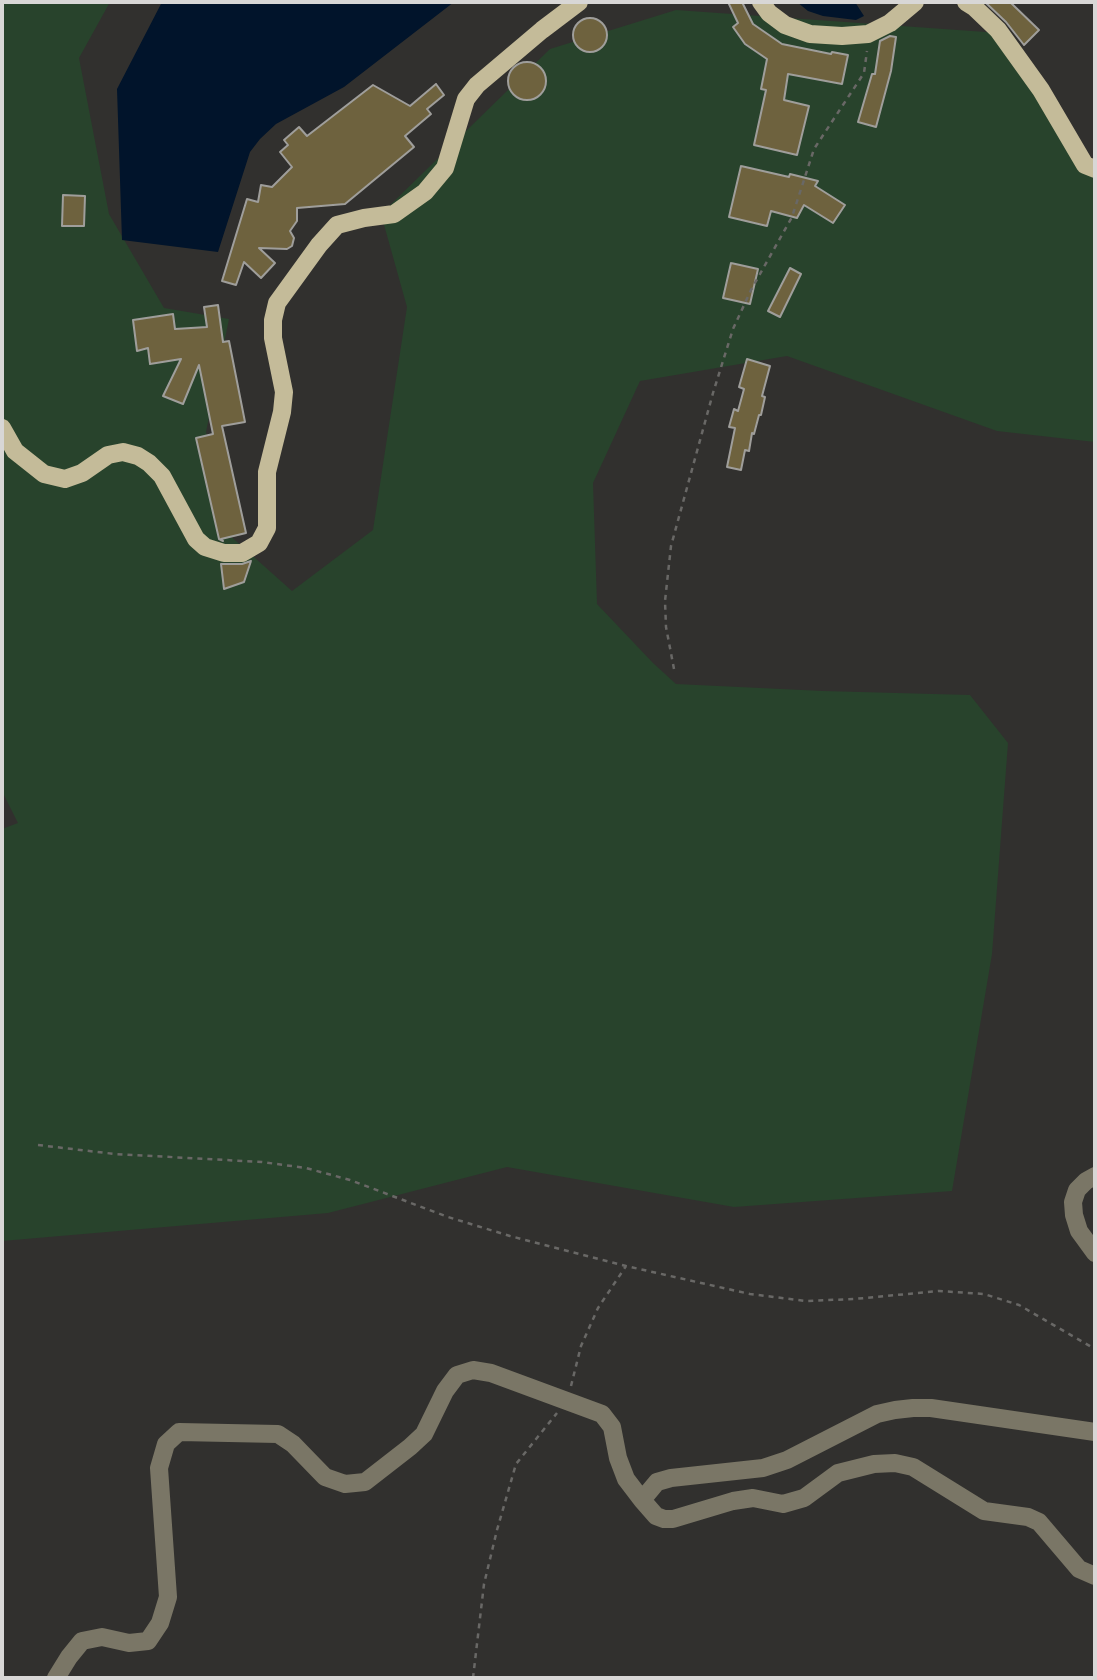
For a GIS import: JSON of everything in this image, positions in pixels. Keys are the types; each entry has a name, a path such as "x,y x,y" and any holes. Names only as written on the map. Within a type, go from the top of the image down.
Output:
{"main road":[{"path":"2,428 15,451 44,474 65,480 82,473 108,455 123,453 138,456 162,476 196,539 205,547 224,553 242,553 260,543 267,528 267,472 282,412 284,392 273,338 277,303 337,225 394,214 425,192 445,168 467,99 477,85 541,30 579,2"},
{"path":"761,2 769,13 785,25 810,34 842,36 868,34 890,23 915,2"},
{"path":"966,2 998,30 1041,90 1085,164 1095,169"}],"street":[{"path":"1095,1176 1077,1190 1073,1202 1079,1231 1095,1253"},
{"path":"56,1678 82,1641 102,1637 129,1643 148,1641 160,1623 169,1597 159,1468 166,1444 179,1432 278,1434 293,1444 325,1477 345,1484 365,1482 424,1434 444,1391 457,1374 473,1370 491,1373 602,1414 612,1427 618,1458 626,1479 656,1516 664,1519 753,1498 783,1504 804,1498 838,1474 874,1464 895,1463 913,1467 984,1511 1028,1517 1039,1522 1079,1569 1095,1576"},
{"path":"642,1500 657,1482 671,1478 763,1468 788,1460 877,1414 895,1410 931,1408 1095,1432"}],"path":[{"path":"674,669 666,627 665,601 671,546 713,393 733,328 792,217 814,149 864,73 868,34"},
{"path":"38,1145 115,1154 262,1162 306,1168 510,1236 750,1294 806,1301 939,1291 984,1294 1019,1305 1095,1349"},
{"path":"473,1678 484,1584 516,1464 566,1402 581,1346 598,1308 626,1266"}],"green space":[{"path":"2,2 110,2 79,58 109,214 164,308 229,319 206,432 227,533 292,591 373,530 407,307 381,214 550,49 676,10 1000,33 1095,181 1095,442 997,431 787,356 640,381 593,483 597,604 676,684 970,695 1008,743 992,954 952,1191 734,1207 507,1167 328,1213 2,1241 2,829 18,823 2,791"}],"water":[{"path":"162,2 454,2 344,87 276,124 260,139 250,152 218,252 122,240 117,89"},
{"path":"797,2 855,2 864,16 856,20 823,16 808,11"}],"building":[{"path":"728,2 742,2 753,24 782,44 848,55 842,84 788,74 784,100 809,106 797,155 754,145 766,90 761,89 767,59 745,44 733,27 738,23"},
{"path":"985,2 1010,2 1039,30 1024,45 1006,22"},
{"path":"590,18 602,23 607,35 602,47 590,52 578,47 573,35 578,23"},
{"path":"890,36 896,37 891,71 876,127 858,122 872,74 875,74 880,41"},
{"path":"527,62 540,68 546,81 540,94 527,100 514,94 508,81 514,68"},
{"path":"436,84 444,95 427,109 431,114 405,136 414,147 345,204 297,208 297,221 290,231 294,238 292,246 287,249 259,248 275,263 261,278 244,262 236,285 222,281 247,199 258,202 261,185 272,187 292,167 280,152 288,145 284,140 299,127 307,136 373,85 410,106"},
{"path":"741,166 818,181 815,186 845,205 833,223 804,205 797,218 771,211 767,226 729,217"},
{"path":"63,195 85,196 84,226 62,226"},
{"path":"731,263 758,269 750,304 723,298"},
{"path":"790,268 801,274 780,317 768,311"},
{"path":"218,305 223,342 229,341 245,422 222,426 246,533 221,539 223,541 219,539 196,438 213,434 199,365 183,404 163,396 181,359 150,364 148,348 137,351 133,320 173,314 175,329 207,327 204,307"},
{"path":"747,359 770,366 762,396 765,397 761,415 754,434 752,433 749,451 745,450 741,470 727,467 735,428 729,427 734,409 738,411 744,389 739,387"},
{"path":"251,561 244,582 224,589 221,564"}]}
